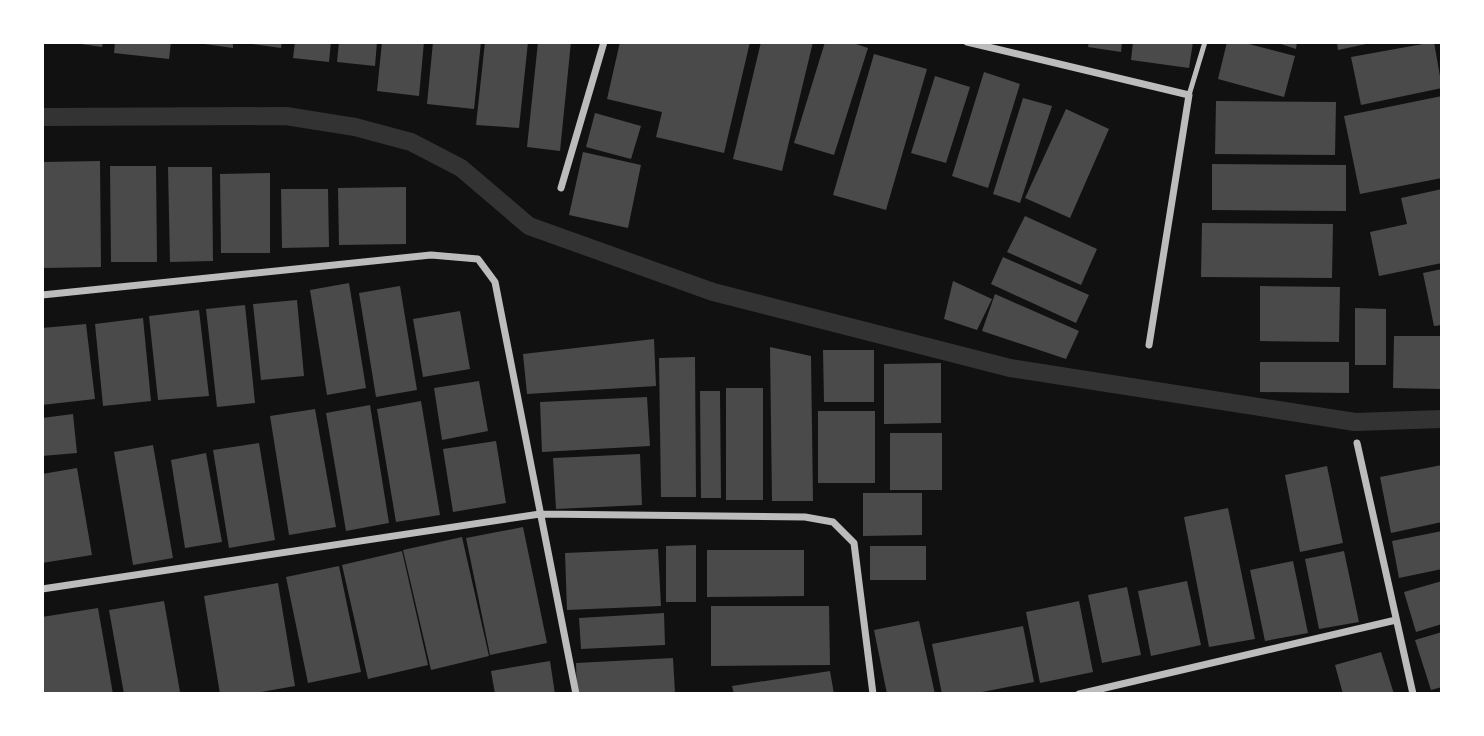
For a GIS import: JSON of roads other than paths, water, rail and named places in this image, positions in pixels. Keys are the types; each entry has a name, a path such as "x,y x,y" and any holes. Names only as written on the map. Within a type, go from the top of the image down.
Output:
{"street":[{"path":"561,188 604,42"},
{"path":"967,42 1189,95 1149,345"},
{"path":"42,295 431,255 478,259 495,282 576,694"},
{"path":"1357,443 1413,694"},
{"path":"42,589 540,514 806,517 833,522 854,543 873,694"},
{"path":"1079,694 1396,620"}],"lane":[{"path":"1189,95 1205,42"}],"waterway":[{"path":"42,117 286,116 355,127 411,142 461,168 529,226 713,292 1010,368 1355,422 1442,419"}]}
